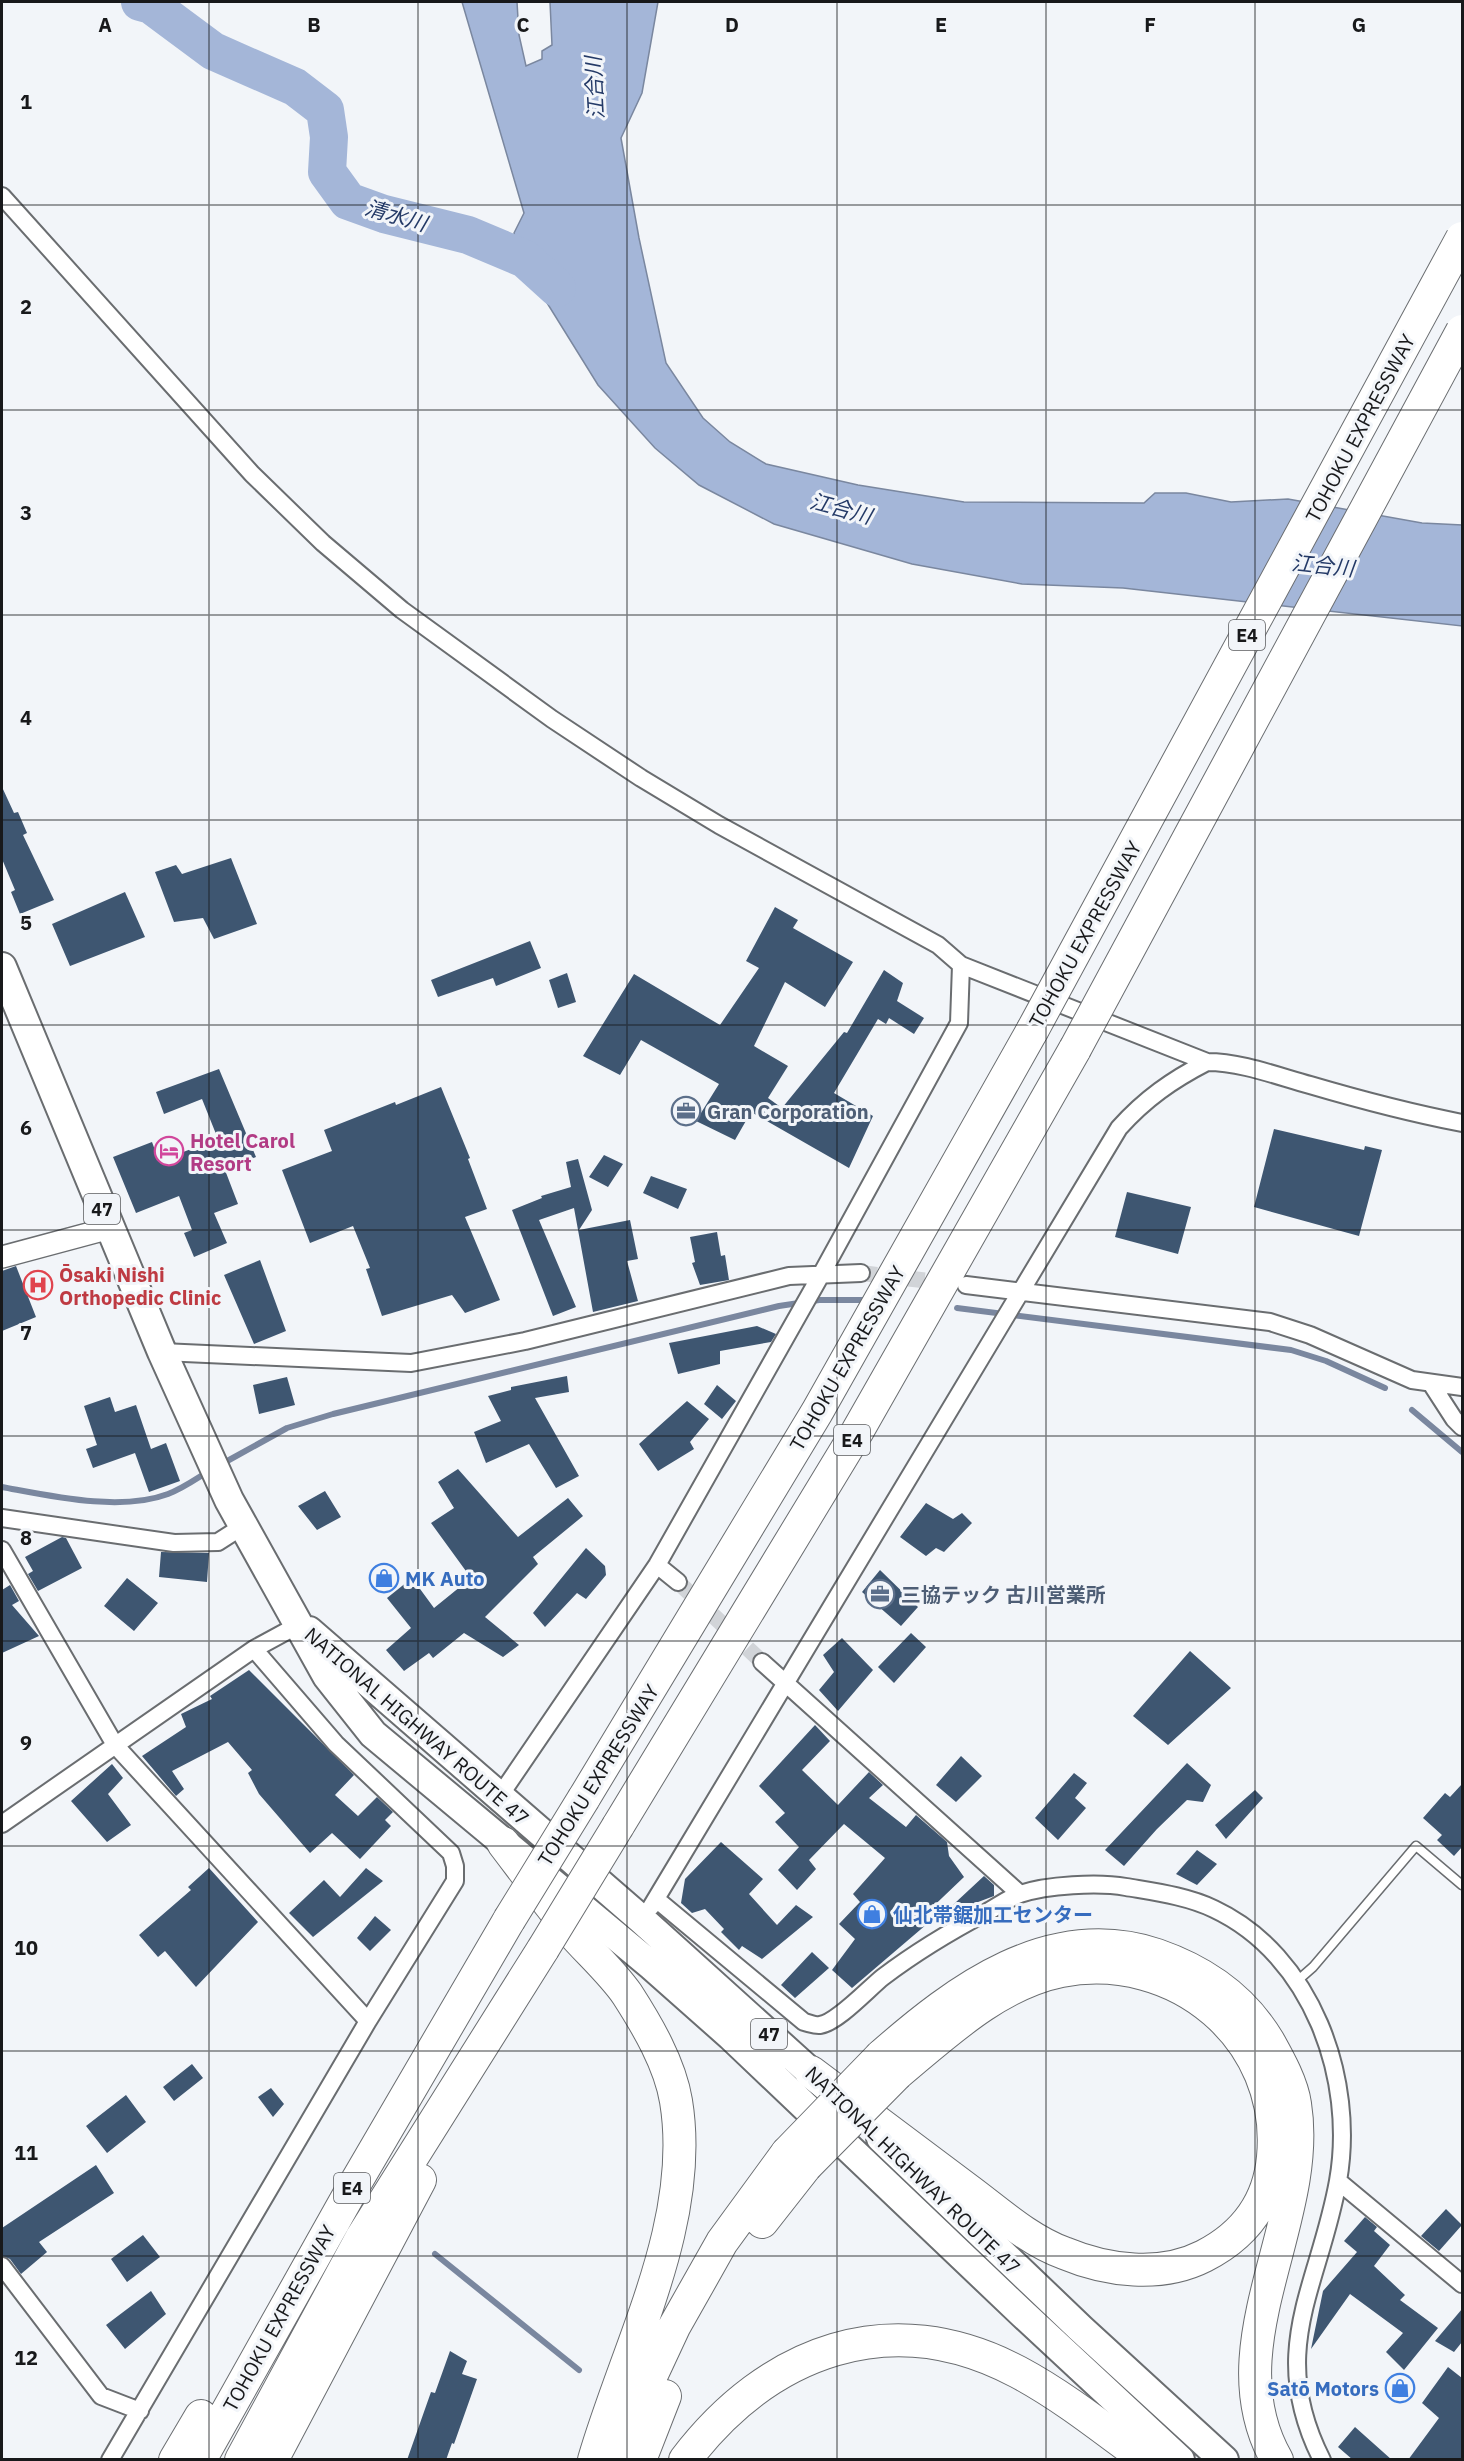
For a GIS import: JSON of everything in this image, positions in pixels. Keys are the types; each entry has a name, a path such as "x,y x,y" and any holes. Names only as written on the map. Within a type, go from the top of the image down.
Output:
{"highway":[{"name":"TOHOKU EXPRESSWAY","path":"200,2460 356,2182 509,1920 817,1412 1032,1031 1462,238"},
{"name":"TOHOKU EXPRESSWAY","path":"241,2460 362,2237 543,1949 851,1442 1076,1049 1462,331"},
{"name":"NATIONAL HIGHWAY ROUTE 47","path":"2,967 162,1352 208,1449 229,1500 327,1676 373,1734 652,1966 731,2036 1180,2460"},
{"name":"NATIONAL HIGHWAY ROUTE 47","path":"300,1624 330,1647 499,1797 649,1910 811,2072 1081,2329 1224,2460"},
{"path":"503,1843 570,1930 626,1993 662,2061 676,2099 679,2167 673,2207 652,2292 594,2460"},
{"path":"612,2460 674,2326 722,2242 889,2065 913,2028 983,1978 1019,1961 1078,1946 1112,1946 1148,1952 1181,1963 1210,1979 1240,2003 1274,2050 1295,2103 1297,2148 1291,2202 1266,2300 1256,2360 1262,2424 1277,2460"},
{"path":"272,2460 543,1949"},
{"path":"811,2072 1017,2226 1062,2253 1100,2265 1137,2270 1164,2268 1192,2262 1219,2249 1241,2231 1261,2207 1272,2173 1273,2112 1264,2081 1251,2052 1231,2028 1202,2001 1168,1981 1130,1970 1097,1968 1060,1971 995,1998 889,2065"},
{"path":"640,2460 677,2369 703,2315 797,2160"},
{"path":"175,2460 261,2313 356,2182"},
{"path":"685,2460 707,2431 733,2405 767,2380 800,2361 866,2342 902,2341 940,2344 979,2355 1017,2371 1052,2392 1146,2460"}],"street":[{"path":"2,196 252,474 323,543 402,610 552,719 641,778 719,825 938,945 961,965 1207,1062 1232,1064 1404,1112 1462,1123"},
{"path":"499,1797 657,1565 822,1273 959,1023 961,965"},
{"path":"1207,1062 1174,1079 1143,1102 1119,1128 1018,1292 787,1685 649,1910 804,2022 820,2025 833,2019 884,1977 948,1932 1020,1894 1066,1886 1119,1886 1172,1896 1214,1909 1260,1939 1297,1981 1319,2025 1336,2072 1342,2127 1338,2181 1301,2318 1297,2360 1299,2400 1311,2437 1322,2460"},
{"path":"2,1257 110,1228"},
{"path":"162,1352 411,1363 525,1341 789,1276 861,1273"},
{"path":"966,1285 1270,1322 1310,1335 1412,1380 1432,1385 1462,1387"},
{"path":"1432,1385 1454,1419 1462,1427"},
{"path":"2,1518 174,1543 218,1542 243,1526"},
{"path":"2,1550 115,1745 368,2021"},
{"path":"657,1565 678,1582"},
{"path":"2,1824 254,1648 300,1624"},
{"path":"110,2460 368,2021 455,1881 455,1866 451,1853 336,1744 254,1648"},
{"path":"762,1662 1020,1894"},
{"path":"1338,2181 1462,2284"},
{"path":"2,2266 101,2396 140,2411"}],"lane":[{"path":"1297,1981 1313,1967 1416,1846 1462,1885"}],"water":[{"name":"江合川","path":"462,2 517,2 519,35 526,66 542,59 542,51 552,45 550,2 658,2 642,93 621,138 639,238 666,363 703,418 730,442 766,464 858,485 964,502 1144,503 1155,493 1186,493 1231,502 1288,499 1422,523 1462,525 1462,626 1123,588 1022,584 912,564 774,524 699,485 655,448 598,385 544,298 521,269 514,233 524,213"}],"building":[{"path":"2,787 14,813 18,812 27,833 23,835 54,900 20,914 11,892 15,890 2,859"},
{"path":"231,858 257,924 214,939 203,918 174,922 155,872 176,865 182,874"},
{"path":"125,892 145,937 70,966 52,924"},
{"path":"775,907 798,920 793,928 853,962 825,1007 785,982 754,1046 788,1066 768,1098 782,1108 844,1032 847,1033 884,970 903,983 897,1001 924,1018 914,1034 889,1018 886,1024 878,1019 834,1093 873,1116 849,1168 751,1112 735,1140 696,1121 719,1084 641,1040 620,1075 583,1056 634,974 720,1025 759,968 746,961"},
{"path":"530,941 541,968 496,986 493,978 438,997 431,980"},
{"path":"567,973 576,1002 558,1008 549,980"},
{"path":"219,1069 256,1157 225,1170 238,1204 214,1213 227,1243 194,1257 184,1233 192,1230 179,1196 136,1213 113,1157 152,1142 159,1161 218,1139 202,1099 164,1114 156,1092"},
{"path":"441,1087 470,1158 468,1159 487,1209 465,1217 500,1300 465,1313 452,1295 382,1316 366,1269 370,1268 353,1226 310,1243 282,1170 332,1151 324,1130"},
{"path":"1274,1129 1364,1150 1365,1146 1382,1150 1359,1236 1254,1207"},
{"path":"604,1155 623,1164 608,1187 589,1177"},
{"path":"578,1159 592,1210 579,1230 630,1220 638,1259 627,1261 638,1301 593,1312 574,1208 539,1220 576,1307 553,1316 512,1210 542,1198 541,1196 571,1187 566,1162"},
{"path":"651,1176 687,1189 678,1209 643,1193"},
{"path":"1127,1192 1191,1207 1178,1254 1115,1237"},
{"path":"717,1232 721,1256 725,1255 729,1280 700,1285 692,1263 695,1262 690,1237"},
{"path":"260,1260 286,1331 254,1344 224,1275"},
{"path":"16,1266 36,1317 2,1331 2,1271"},
{"path":"757,1326 776,1334 771,1342 720,1351 720,1364 678,1374 669,1343"},
{"path":"567,1376 569,1392 535,1398 579,1476 556,1488 529,1444 486,1463 474,1432 501,1421 488,1396 511,1390 511,1387"},
{"path":"287,1377 295,1405 259,1414 253,1385"},
{"path":"717,1385 736,1401 722,1419 704,1404"},
{"path":"110,1397 115,1412 136,1405 151,1449 166,1443 180,1481 149,1492 135,1453 93,1468 86,1449 97,1445 84,1406"},
{"path":"687,1401 709,1419 690,1442 694,1449 658,1471 639,1444"},
{"path":"458,1469 518,1537 568,1498 583,1516 533,1557 538,1564 485,1617 519,1645 503,1657 464,1633 433,1658 429,1653 404,1671 386,1650 411,1628 387,1598 412,1578 434,1608 471,1578 431,1523 454,1508 438,1482"},
{"path":"325,1491 341,1517 317,1530 298,1506"},
{"path":"926,1503 953,1519 962,1513 972,1523 944,1552 936,1548 926,1556 900,1537"},
{"path":"62,1537 66,1538 82,1568 38,1591 28,1574 33,1571 25,1557"},
{"path":"586,1548 605,1566 606,1575 586,1599 577,1593 545,1627 533,1613"},
{"path":"161,1552 209,1553 207,1582 159,1577"},
{"path":"880,1570 918,1607 901,1626 862,1592"},
{"path":"127,1578 158,1603 134,1631 104,1606"},
{"path":"10,1585 19,1601 12,1605 39,1636 2,1653 2,1590"},
{"path":"911,1633 926,1647 894,1683 878,1667"},
{"path":"842,1638 873,1670 838,1711 819,1690 834,1672 823,1655"},
{"path":"1190,1651 1231,1688 1168,1745 1133,1716"},
{"path":"249,1670 354,1775 335,1795 358,1816 377,1797 393,1812 385,1820 391,1826 360,1859 332,1833 310,1853 259,1794 248,1773 252,1770 228,1742 172,1771 184,1789 176,1796 142,1756 186,1727 181,1714 212,1699 210,1696"},
{"path":"815,1725 830,1741 802,1770 838,1805 869,1772 883,1785 869,1798 906,1827 916,1815 947,1842 949,1856 964,1877 921,1918 927,1924 852,1988 832,1970 855,1939 839,1924 860,1902 853,1894 885,1858 844,1824 809,1860 816,1869 797,1890 778,1870 799,1847 775,1822 785,1813 759,1786"},
{"path":"961,1756 982,1776 956,1802 936,1785"},
{"path":"1187,1763 1211,1785 1203,1802 1187,1800 1124,1866 1105,1850"},
{"path":"112,1764 123,1778 108,1794 131,1825 107,1842 71,1801"},
{"path":"1074,1773 1087,1783 1075,1798 1086,1808 1058,1840 1035,1818"},
{"path":"1462,1784 1462,1847 1454,1856 1437,1840 1442,1835 1423,1818 1445,1793 1450,1797"},
{"path":"1255,1790 1263,1798 1226,1839 1215,1825"},
{"path":"721,1842 763,1879 749,1894 777,1925 796,1905 813,1917 762,1959 742,1946 739,1950 721,1932 724,1929 705,1909 692,1913 681,1903 685,1879"},
{"path":"1197,1850 1217,1864 1197,1885 1176,1874"},
{"path":"209,1868 258,1922 196,1987 165,1951 158,1957 139,1935 191,1890 188,1887"},
{"path":"366,1868 383,1881 313,1937 289,1913 324,1880 340,1897"},
{"path":"984,1876 994,1885 994,1896 941,1916"},
{"path":"375,1916 391,1930 370,1951 357,1938"},
{"path":"812,1952 829,1968 795,1998 781,1985"},
{"path":"192,2064 203,2078 174,2101 163,2087"},
{"path":"271,2088 284,2104 273,2117 258,2097"},
{"path":"126,2095 146,2122 107,2153 86,2126"},
{"path":"96,2165 114,2193 39,2242 47,2252 21,2274 10,2259 2,2256 2,2228"},
{"path":"1446,2209 1462,2225 1439,2251 1421,2236"},
{"path":"1365,2217 1377,2227 1374,2231 1390,2245 1374,2266 1405,2295 1400,2300 1438,2328 1404,2370 1386,2352 1403,2333 1350,2294 1311,2349 1323,2291 1357,2252 1344,2241"},
{"path":"143,2235 160,2257 127,2282 111,2259"},
{"path":"151,2291 166,2314 125,2349 106,2325"},
{"path":"1462,2309 1462,2342 1454,2352 1435,2341"},
{"path":"450,2351 467,2361 462,2374 477,2379 454,2444 452,2443 446,2460 407,2460 431,2392 435,2393"},
{"path":"1448,2367 1462,2378 1462,2460 1408,2460 1439,2418 1422,2403"},
{"path":"1355,2427 1392,2460 1353,2460 1338,2447"}],"waterway":[{"name":"清水川","path":"140,2 151,5 213,51 295,87 325,110 329,137 327,172 348,201 384,214 468,235 525,259 557,288"},
{"path":"220,1465 287,1428 333,1414 779,1306 819,1300 863,1300"},
{"path":"957,1308 1291,1350 1326,1361 1385,1388"},
{"path":"1412,1410 1462,1452"},
{"path":"2,1487 85,1501 129,1502 168,1494 209,1471"},
{"path":"435,2254 579,2370"}],"tunnel":[{"path":"861,1273 947,1283"},
{"path":"678,1582 762,1662"}],"place":[{"name":"Gran Corporation","path":"686,1111"},
{"name":"Hotel Carol Resort","path":"169,1151"},
{"name":"Ōsaki Nishi Orthopedic Clinic","path":"38,1285"},
{"name":"MK Auto","path":"384,1578"},
{"name":"三協テック 古川営業所","path":"880,1594"},
{"name":"仙北帯鋸加工センター","path":"872,1914"},
{"name":"Satō Motors","path":"1400,2388"}]}
